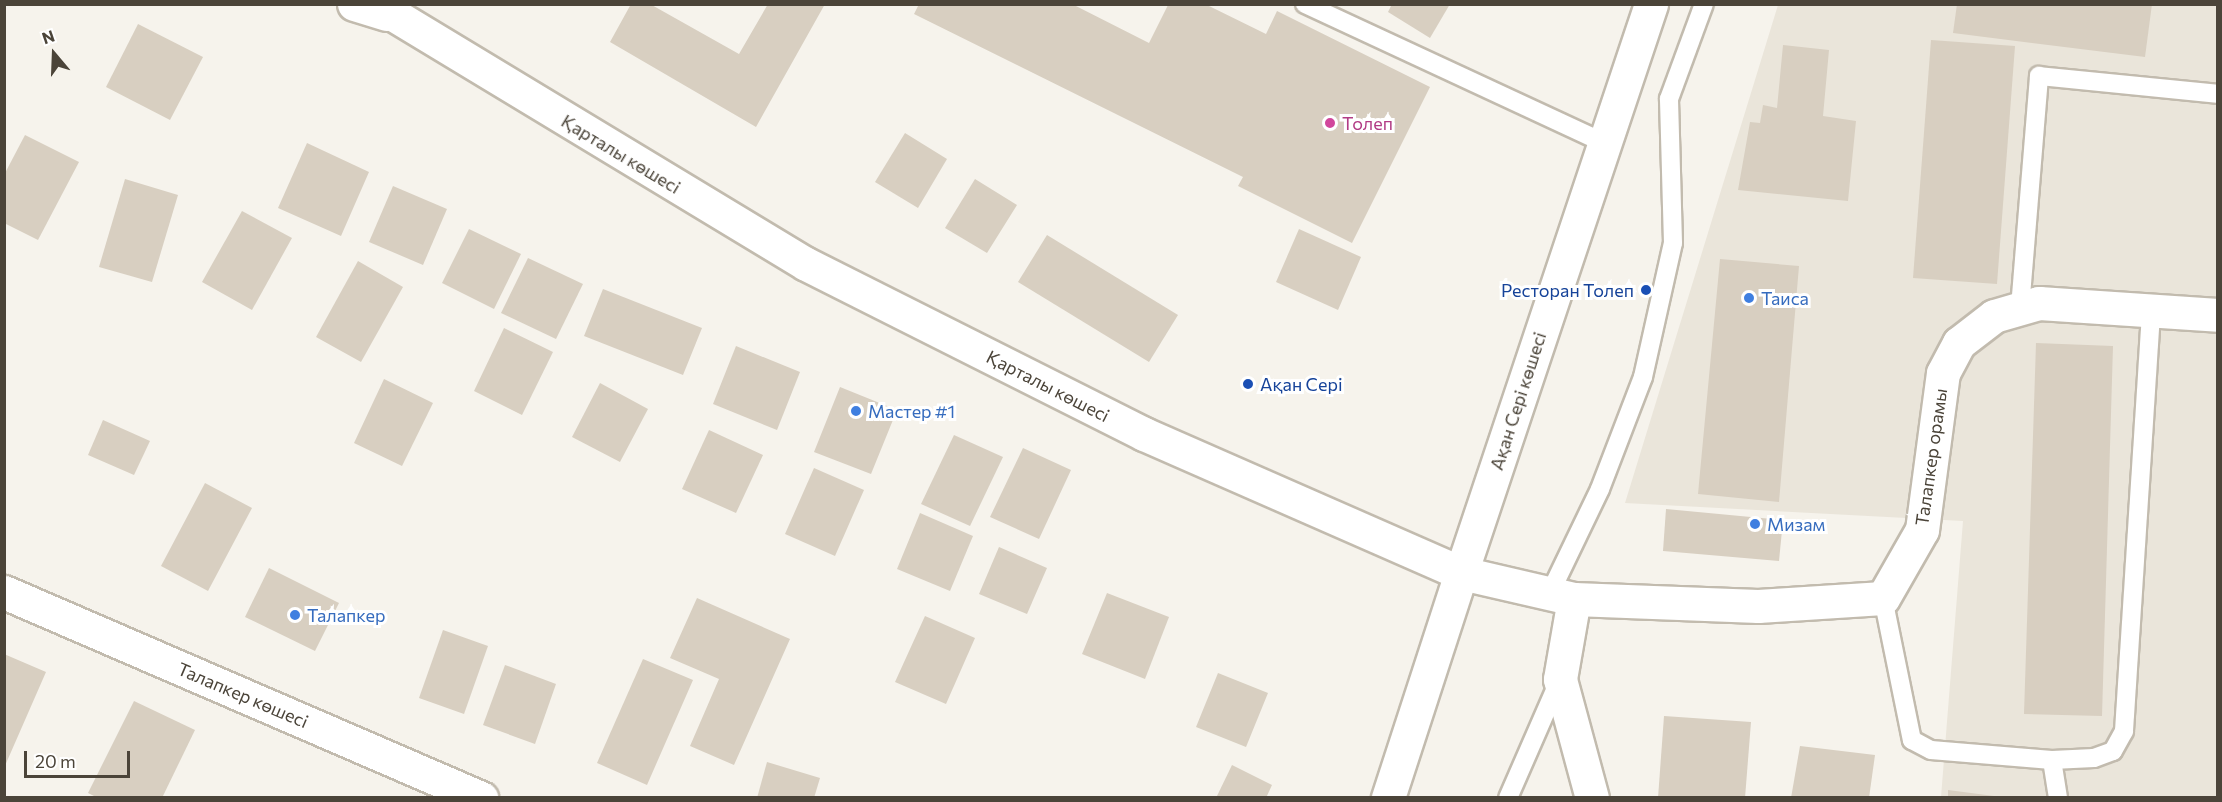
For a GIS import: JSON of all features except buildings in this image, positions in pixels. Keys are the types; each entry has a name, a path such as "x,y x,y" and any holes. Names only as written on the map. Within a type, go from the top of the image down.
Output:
{"street":[{"name":"Қарталы көшесі","path":"354,4 382,10 806,264 1144,434 1461,573 1562,596"},
{"name":"Ақан Сері көшесі","path":"1388,798 1651,4"},
{"name":"Талапкер орамы","path":"1883,598 1922,530 1943,373 1959,343 1994,316 2039,303 2217,315"},
{"name":"Талапкер көшесі","path":"4,592 481,798"},
{"path":"1592,798 1560,679 1562,596 1758,606 1883,598"}],"lane":[{"path":"1305,4 1604,143"},
{"path":"1562,596 1643,377 1673,243 1669,99 1704,4"},
{"path":"2020,308 2039,76 2217,94"},
{"path":"1883,598 1912,740 1931,750 2052,760 2113,751 2124,731 2151,309"},
{"path":"1508,798 1560,679"},
{"path":"2052,760 2058,798"}],"shaded area":[{"path":"1778,5 2217,5 2217,797 1941,797 1963,521 1625,503"}],"place":[{"name":"Толеп","path":"1330,123"},
{"name":"Ресторан Толеп","path":"1646,290"},
{"name":"Таиса","path":"1749,298"},
{"name":"Ақан Серi","path":"1248,384"},
{"name":"Мастер #1","path":"856,411"},
{"name":"Мизам","path":"1755,524"},
{"name":"Талапкер","path":"295,615"}]}
